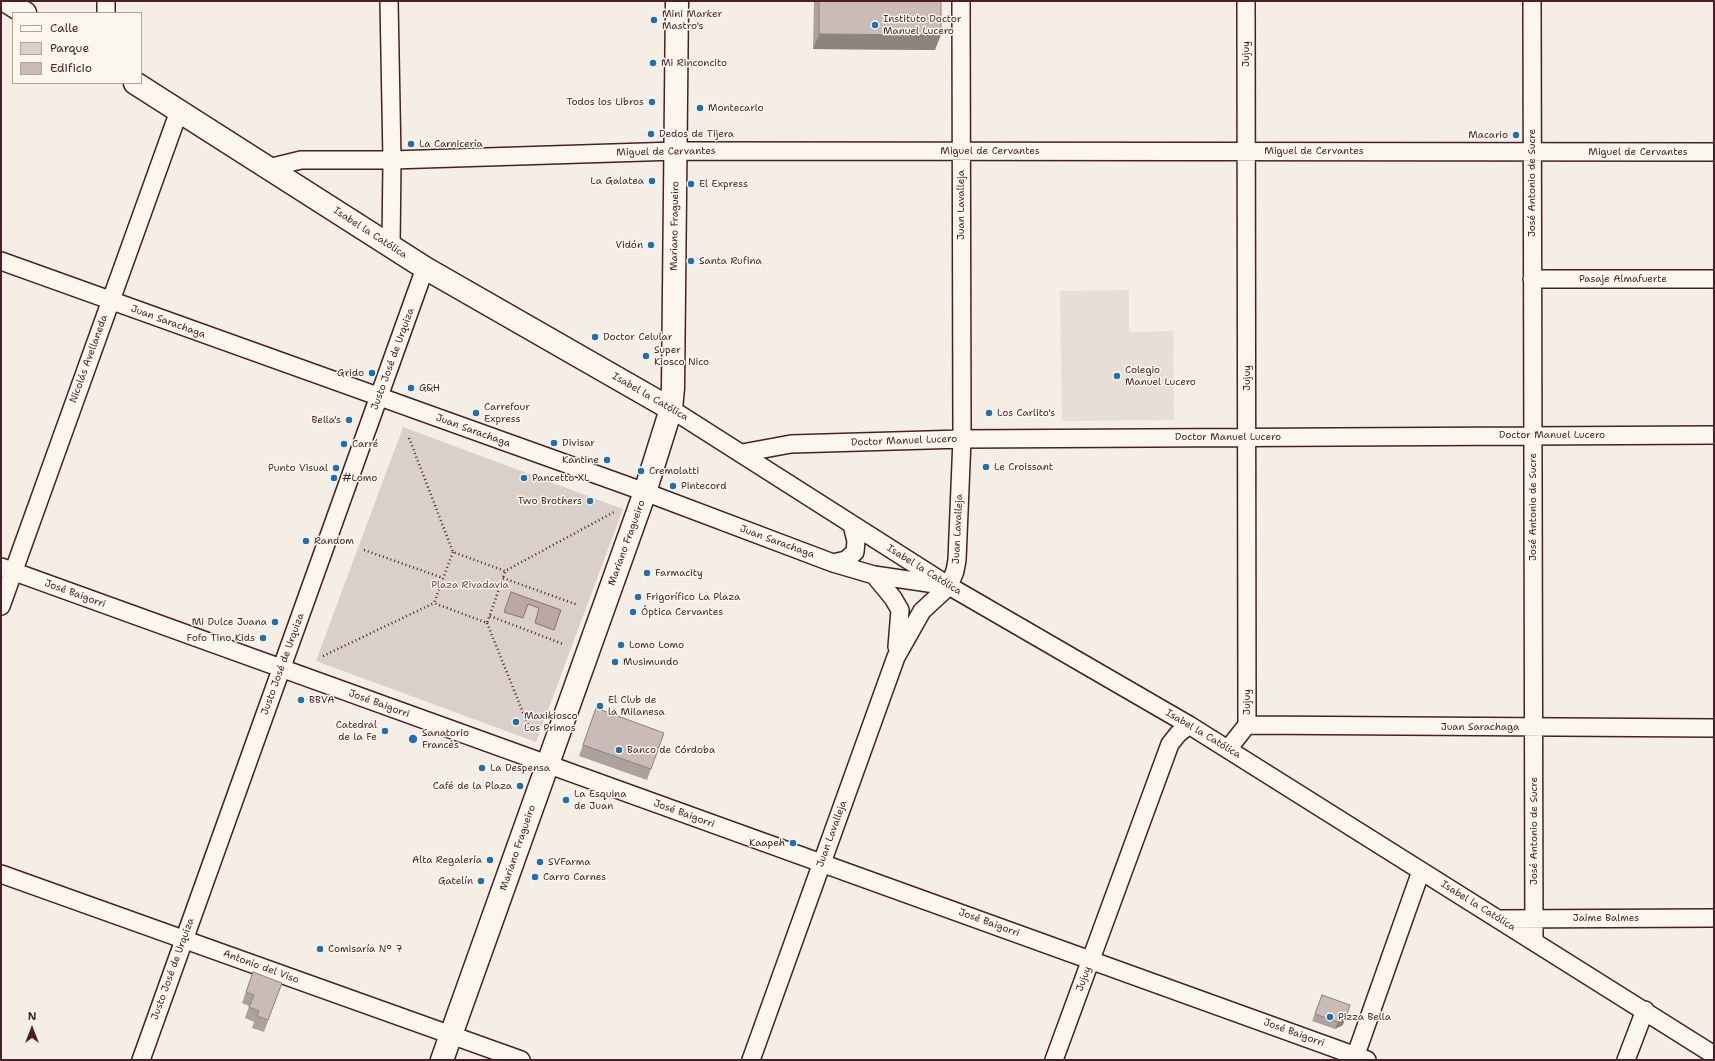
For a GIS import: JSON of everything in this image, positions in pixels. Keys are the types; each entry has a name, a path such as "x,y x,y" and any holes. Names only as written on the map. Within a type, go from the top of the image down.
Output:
{"main road":[{"path":"6,1 23,12"},
{"name":"Mariano Fragueiro","path":"442,1060 644,492 671,409 673,388 677,1"},
{"name":"Isabel la Católica","path":"137,84 425,268 671,409"}],"street":[{"path":"106,1 106,12"},
{"path":"389,1 392,160 391,246"},
{"name":"Juan Lavalleja","path":"751,1060 896,657 922,611 949,586 955,571 957,560 962,439 961,1"},
{"name":"Jujuy","path":"1228,749 1247,725 1246,1"},
{"name":"José Antonio de Sucre","path":"1532,1 1534,941"},
{"name":"Nicolás Avellaneda","path":"1,606 7,569 110,301 179,111"},
{"name":"Miguel de Cervantes","path":"268,168 301,160 392,160 676,151 1714,152"},
{"name":"Juan Sarachaga","path":"1,262 644,492 833,563 874,575 949,586"},
{"name":"Justo José de Urquiza","path":"141,1060 425,268"},
{"name":"Pasaje Almafuerte","path":"1532,279 1714,279"},
{"name":"Isabel la Católica","path":"671,409 949,586 1190,725 1645,1010 1714,1055"},
{"name":"Doctor Manuel Lucero","path":"742,453 791,444 962,439 1714,435"},
{"path":"833,563 846,560 855,552 856,541 852,524"},
{"name":"José Baigorri","path":"7,569 1091,960 1359,1059"},
{"path":"874,575 893,598 900,610 896,657"},
{"name":"Jujuy","path":"1054,1060 1170,744 1178,734 1190,725"},
{"name":"Juan Sarachaga","path":"1247,725 1714,728"},
{"path":"1359,1059 1421,871"},
{"name":"Antonio del Viso","path":"1,874 520,1060"},
{"name":"Jaime Balmes","path":"1498,919 1714,918"},
{"path":"1626,1060 1645,1010"}],"path":[{"path":"323,656 434,603 452,552 409,438"},
{"path":"530,730 487,622 505,571 614,512"},
{"path":"364,550 443,578"},
{"path":"452,552 505,571"},
{"path":"503,578 578,606"},
{"path":"434,603 487,622"},
{"path":"490,616 563,644"}],"shaded area":[{"name":"Colegio Manuel Lucero","path":"1129,290 1129,332 1173,331 1174,420 1062,421 1060,291"},
{"path":"511,592 561,610 554,630 535,623 539,608 528,604 523,618 504,612"}],"green space":[{"name":"Plaza Rivadavia","path":"403,427 623,509 536,742 316,661"}],"building":[{"name":"Instituto Doctor Manuel Lucero","path":"819,1 941,1 941,35 819,34"},
{"name":"Banco de Córdoba","path":"596,708 664,733 651,769 583,745"},
{"path":"253,972 282,983 268,1020 257,1016 259,1011 249,1007 254,995 246,992"},
{"path":"1322,995 1350,1005 1346,1017 1338,1022 1315,1014"}],"place":[{"name":"Mini Marker Mastro's","path":"654,20"},
{"name":"Instituto Doctor Manuel Lucero","path":"875,25"},
{"name":"Mi Rinconcito","path":"653,63"},
{"name":"Todos los Libros","path":"652,102"},
{"name":"Montecarlo","path":"700,108"},
{"name":"Dedos de Tijera","path":"651,134"},
{"name":"Macario","path":"1516,135"},
{"name":"La Carnicería","path":"411,144"},
{"name":"La Galatea","path":"652,181"},
{"name":"El Express","path":"691,184"},
{"name":"Vidón","path":"651,245"},
{"name":"Santa Rufina","path":"691,261"},
{"name":"Doctor Celular","path":"595,337"},
{"name":"Super Kiosco Nico","path":"646,356"},
{"name":"Grido","path":"372,373"},
{"name":"Colegio Manuel Lucero","path":"1117,376"},
{"name":"G&H","path":"411,388"},
{"name":"Carrefour Express","path":"476,413"},
{"name":"Los Carlito's","path":"989,413"},
{"name":"Bella's","path":"349,420"},
{"name":"Divisar","path":"554,443"},
{"name":"Carré","path":"344,444"},
{"name":"Kantine","path":"607,460"},
{"name":"Le Croissant","path":"986,467"},
{"name":"Punto Visual","path":"336,468"},
{"name":"Cremolatti","path":"641,471"},
{"name":"#Lomo","path":"334,478"},
{"name":"Pancetto XL","path":"524,478"},
{"name":"Pintecord","path":"673,486"},
{"name":"Two Brothers","path":"590,501"},
{"name":"Random","path":"306,541"},
{"name":"Farmacity","path":"647,573"},
{"name":"Frigorífico La Plaza","path":"638,597"},
{"name":"Óptica Cervantes","path":"633,612"},
{"name":"Mi Dulce Juana","path":"275,622"},
{"name":"Fofo Tino Kids","path":"263,638"},
{"name":"Lomo Lomo","path":"621,645"},
{"name":"Musimundo","path":"615,662"},
{"name":"BBVA","path":"301,700"},
{"name":"El Club de la Milanesa","path":"600,706"},
{"name":"Maxikiosco Los Primos","path":"516,722"},
{"name":"Catedral de la Fe","path":"385,731"},
{"name":"Sanatorio Francés","path":"413,739"},
{"name":"Banco de Córdoba","path":"619,750"},
{"name":"La Despensa","path":"482,768"},
{"name":"Café de la Plaza","path":"520,786"},
{"name":"La Esquina de Juan","path":"566,800"},
{"name":"Kaapeh","path":"793,843"},
{"name":"Alta Regalería","path":"490,860"},
{"name":"SVFarma","path":"540,862"},
{"name":"Carro Carnes","path":"535,877"},
{"name":"Gatelín","path":"481,881"},
{"name":"Comisaría N° 7","path":"320,949"},
{"name":"Pizza Bella","path":"1330,1017"}]}
